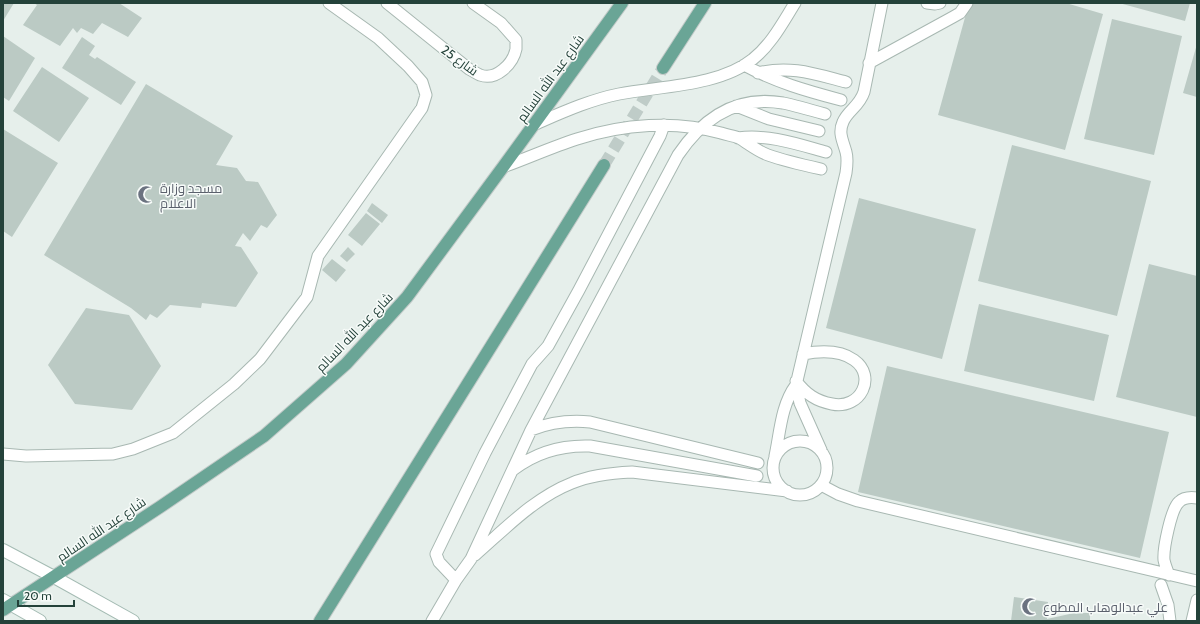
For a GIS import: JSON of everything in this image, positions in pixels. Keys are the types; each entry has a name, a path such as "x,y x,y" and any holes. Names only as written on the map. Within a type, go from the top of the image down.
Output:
{"main road":[{"path":"663,68 705,3"},
{"name":"شارع عبد الله السالم","path":"6,605 54,577 264,436 346,364 407,297 503,167 619,4"},
{"path":"320,621 604,165"},
{"path":"3,550 133,621"},
{"path":"6,605 40,621"}],"lane":[{"path":"3,454 26,456 113,454 133,449 173,433 234,384 260,359 308,297 318,256 422,108 426,95 422,82 408,66 378,38 329,3"},
{"name":"شارع 25","path":"387,3 469,69 481,76 494,75 502,71 510,62 516,50 516,40 501,23 473,3"},
{"path":"533,125 598,99 723,76 754,59 766,46 795,3"},
{"path":"796,383 800,403 826,458 828,468 826,477 821,485 814,491 796,495 787,491 780,485 775,477 773,468 785,404 796,383 846,173 847,159 841,137 841,129 847,115 862,98 882,3"},
{"path":"927,3 940,3"},
{"path":"870,63 960,13 967,3"},
{"path":"744,65 758,73 802,90 841,100"},
{"path":"758,73 776,69 794,69 846,82"},
{"path":"432,621 471,558 531,430 678,155 687,142 699,128 722,113 736,106 748,103 783,103 825,114"},
{"path":"736,106 769,119 819,131"},
{"path":"503,167 579,138 643,125 699,128 738,138 763,137 826,152"},
{"path":"456,580 439,562 436,554 485,453 532,364 548,346 564,318 660,136 664,125"},
{"path":"738,138 752,148 769,155 821,170"},
{"path":"796,383 813,398 823,403 846,405 853,402 860,396 865,381 860,365 854,360 834,353 813,352 803,354"},
{"path":"531,430 554,422 590,422 758,463"},
{"path":"775,459 779,450 786,444 795,441 804,441 814,444 821,450"},
{"path":"511,471 522,462 534,456 561,447 575,445 590,446 757,476"},
{"path":"471,558 537,502 566,485 592,477 611,473 632,472 787,491"},
{"path":"821,485 838,494 858,501 1197,581"},
{"path":"1170,574 1166,568 1164,552 1174,510 1180,501 1185,498 1197,498"},
{"path":"1160,585 1168,605 1170,621"},
{"path":"1192,621 1197,600"}],"building":[{"path":"3,3 14,3 3,21"},
{"path":"34,3 119,3 142,18 128,37 102,23 93,34 81,28 77,33 73,28 60,46 23,25 37,5"},
{"path":"969,3 1066,3 1103,14 1065,150 938,115"},
{"path":"1119,3 1190,3 1185,21"},
{"path":"1112,19 1182,36 1154,155 1084,139"},
{"path":"3,36 35,58 9,101 3,97"},
{"path":"82,37 95,46 89,55 95,59 97,57 136,82 121,105 62,68"},
{"path":"1197,44 1197,97 1183,93"},
{"path":"42,67 89,98 59,142 13,111"},
{"name":"مسجد وزارة الاعلام","path":"146,84 233,136 216,165 237,168 246,181 258,182 277,215 267,228 261,225 250,241 243,233 235,246 241,247 258,273 236,307 202,303 201,308 170,305 157,318 150,314 146,320 131,308 44,255"},
{"path":"3,129 58,163 12,237 3,231"},
{"path":"1012,145 1151,181 1117,316 978,281"},
{"path":"859,198 976,229 942,359 826,328"},
{"path":"372,203 388,215 382,223 367,211"},
{"path":"366,213 380,224 362,246 348,235"},
{"path":"348,247 355,254 347,262 340,256"},
{"path":"332,259 346,270 336,282 322,270"},
{"path":"1149,264 1197,276 1197,417 1116,397"},
{"path":"979,304 1109,335 1094,401 964,371"},
{"path":"86,308 129,315 161,366 132,410 75,404 48,365"},
{"path":"887,366 1169,432 1140,558 858,492"},
{"name":"علي عبدالوهاب المطوع","path":"1014,597 1048,602 1047,619 1074,613 1090,613 1090,621 1011,621"}],"tunnel":[{"path":"604,165 663,68"}],"place":[{"name":"مسجد وزارة الاعلام","path":"147,195"},
{"name":"علي عبدالوهاب المطوع","path":"1030,607"}]}
